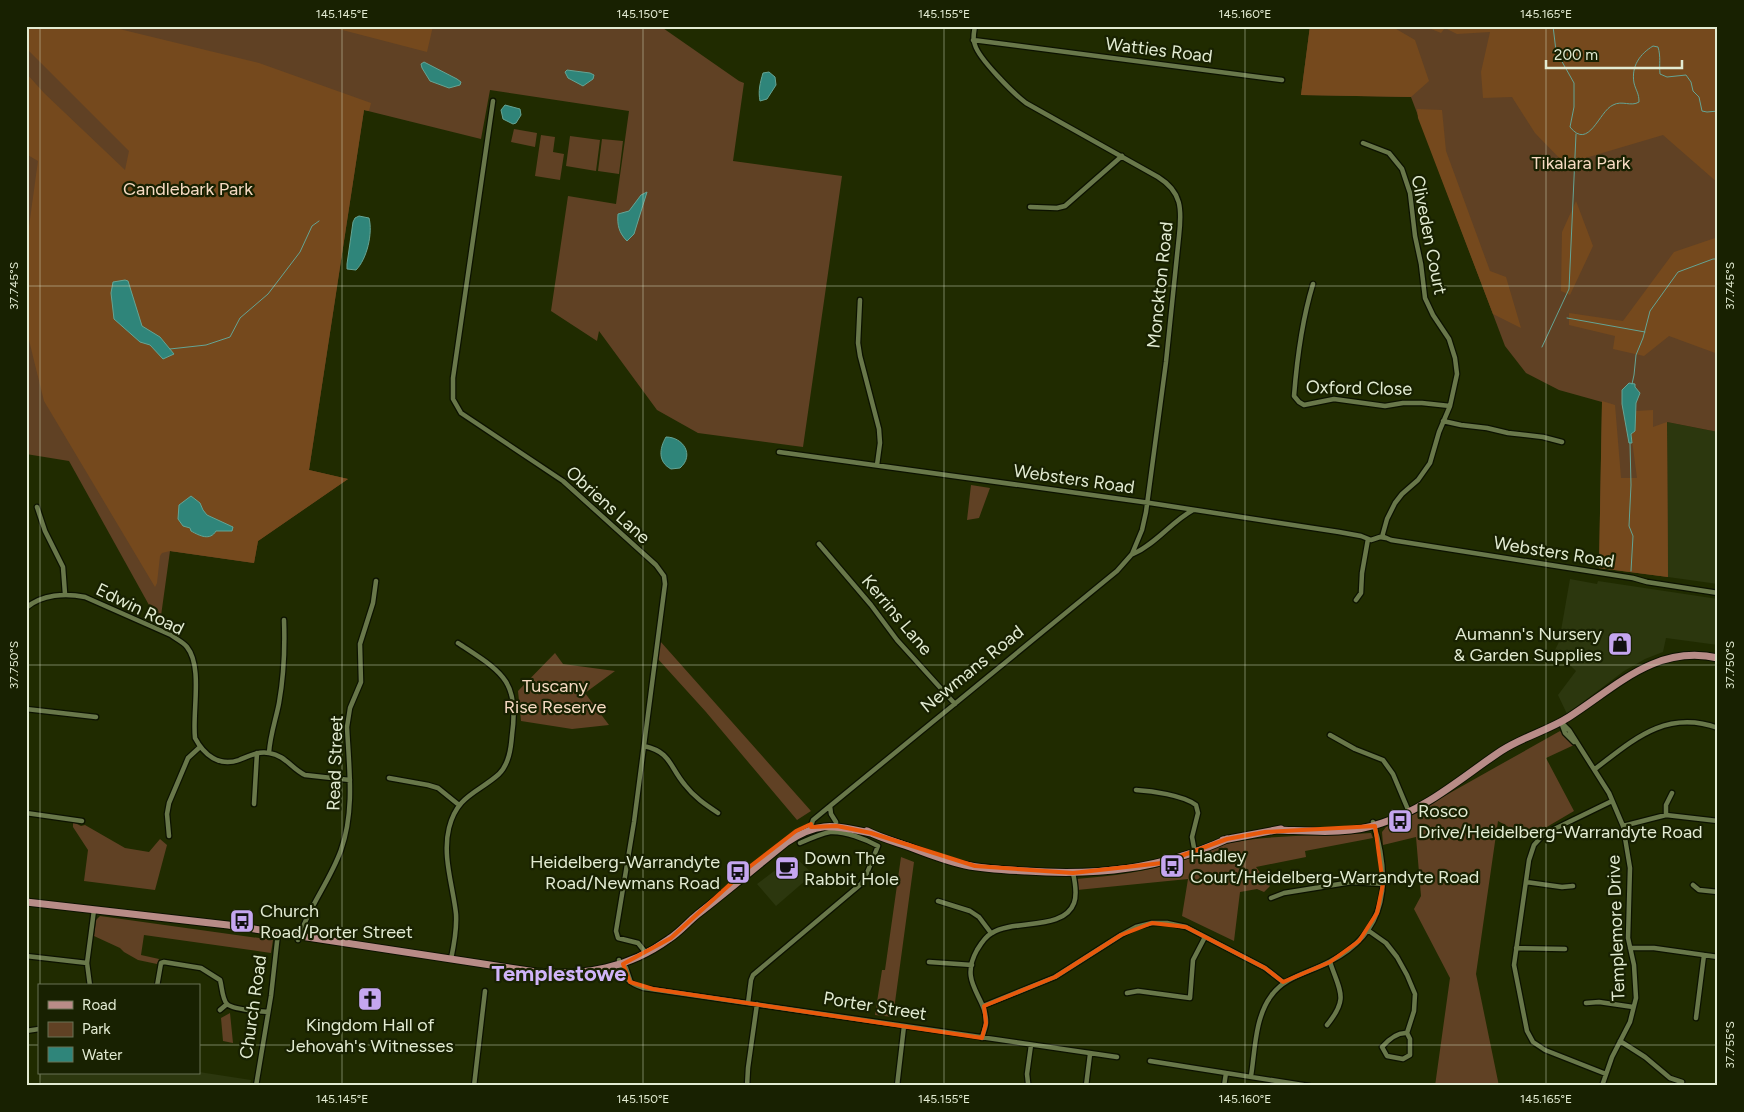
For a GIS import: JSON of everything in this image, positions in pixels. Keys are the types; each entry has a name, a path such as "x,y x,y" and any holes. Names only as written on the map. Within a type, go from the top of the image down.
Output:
{"main road":[{"path":"811,826 825,822 851,825 932,855 965,864 1013,870 1074,873 1111,871 1176,860 1227,839 1277,830 1345,830 1374,824 1433,799 1488,761 1563,725 1645,667 1668,658 1691,655 1718,658"},
{"path":"811,826 837,826 871,833"},
{"name":"Newmans Road","path":"620,963 671,938 787,842 811,826"},
{"path":"26,898 94,910"},
{"path":"26,902 299,938 387,955 435,957 536,972 572,974 592,972 620,963"}],"street":[{"path":"973,40 975,26"},
{"name":"Watties Road","path":"973,40 1282,80"},
{"name":"Monckton Road","path":"973,40 977,51 1022,100 1170,185 1177,196 1181,210 1180,228 1166,362 1148,503"},
{"name":"Obriens Lane","path":"493,101 459,330 453,378 453,399 465,416 568,485 656,565 664,576 665,584 634,822 616,932 618,938 638,944 645,951"},
{"name":"Cliveden Court","path":"1363,143 1389,153 1402,169 1410,193 1425,298 1433,316 1449,339 1455,358 1457,374 1450,406 1443,421 1430,463 1418,480 1395,503 1386,519 1384,537"},
{"path":"1030,207 1057,208 1065,206 1122,156"},
{"name":"Oxford Close","path":"1314,284 1304,317 1298,360 1294,396 1299,402 1304,405 1334,399 1385,406 1403,403 1422,403 1450,406"},
{"path":"860,300 858,349 879,429 880,444 876,466"},
{"path":"1443,421 1562,442"},
{"name":"Websters Road","path":"779,452 1178,507 1306,526 1367,538 1384,537 1718,593"},
{"name":"Newmans Road","path":"811,826 813,820 1117,571 1132,554 1142,530 1148,503"},
{"path":"37,507 45,531 63,567 65,594"},
{"path":"1178,507 1181,510 1182,516"},
{"name":"Newmans Road","path":"1132,554 1146,547 1182,516 1194,510"},
{"path":"1356,600 1361,593 1367,538"},
{"name":"Kerrins Lane","path":"819,544 898,640 955,704"},
{"name":"Read Street","path":"299,938 305,921 341,850 351,795 348,716 361,682 360,644 374,603 376,581"},
{"name":"Edwin Road","path":"26,608 47,597 65,594 85,597 171,635 186,646 196,668 194,728 195,738 200,747"},
{"path":"269,753 281,691 284,620"},
{"path":"451,959 456,916 446,846 450,823 459,805 499,773 506,763 511,750 514,700 507,682 495,668 458,643"},
{"path":"26,708 96,717"},
{"path":"1595,769 1642,734 1658,727 1688,722 1706,724 1718,728"},
{"name":"Templemore Drive","path":"1563,725 1595,769 1612,801 1623,826 1630,868 1628,938 1634,965 1636,998 1630,1022 1620,1041 1602,1086"},
{"path":"1330,735 1355,750 1383,760 1393,774 1408,810"},
{"path":"644,746 654,748 662,753 690,791 701,802 718,813"},
{"path":"169,836 166,814 169,804 188,758 200,747 209,757 225,762 231,762 257,753 269,753 290,762 300,773 306,775 350,780"},
{"path":"254,804 257,753"},
{"path":"389,778 438,788 459,805"},
{"path":"1136,790 1160,792 1188,800 1196,805 1198,813 1192,833 1195,851"},
{"path":"1666,815 1666,805 1672,793"},
{"path":"1606,1074 1545,1050 1533,1042 1527,1031 1514,965 1531,852 1539,838 1612,801"},
{"path":"830,806 831,814 836,822"},
{"path":"26,813 82,821"},
{"path":"1623,826 1666,815 1718,821"},
{"path":"1251,1076 1263,1011 1270,996 1283,982 1330,962 1359,941 1369,931 1377,913 1383,884 1382,856 1374,824"},
{"path":"748,1003 753,975 861,884 868,873 878,846 835,832 800,843"},
{"path":"982,1038 986,1023 983,1006 971,980 972,965 976,951 991,933 1010,926 1055,920 1069,913 1075,902 1074,873"},
{"path":"1271,898 1284,893 1352,882 1383,884"},
{"path":"1526,882 1562,887 1573,886"},
{"path":"1693,885 1699,890 1718,892"},
{"path":"938,901 970,910 979,917 991,933"},
{"path":"90,984 87,963 94,910"},
{"path":"983,1006 1055,978 1120,935 1136,927 1152,923 1166,923 1186,927 1265,968 1283,982"},
{"path":"1369,931 1386,943 1397,957 1415,994 1414,1012 1407,1033 1410,1039 1410,1055 1403,1058 1387,1056 1382,1047 1386,1042 1400,1033 1407,1033"},
{"name":"Church Road","path":"256,1086 278,935"},
{"path":"1127,993 1138,991 1190,998 1193,960 1205,937"},
{"path":"1516,948 1565,950"},
{"path":"1630,948 1654,948 1718,957"},
{"path":"1696,1018 1704,955"},
{"path":"26,956 87,963"},
{"path":"929,962 972,965"},
{"path":"1327,1025 1339,1011 1341,1000 1341,994 1330,962"},
{"path":"157,984 161,963 201,968 220,980 227,1004 234,1007 268,1012"},
{"name":"Porter Street","path":"620,963 620,971 630,982 644,988 1117,1057"},
{"path":"474,1086 485,991"},
{"path":"1586,1003 1599,1002 1633,1007"},
{"path":"220,1010 227,1004"},
{"path":"747,1086 757,1004"},
{"path":"897,1086 906,1026"},
{"path":"1620,1041 1645,1057 1670,1078 1682,1082"},
{"path":"1028,1083 1027,1074 1031,1045"},
{"path":"1086,1086 1090,1054"},
{"path":"1150,1062 1310,1086"},
{"path":"1224,1086 1226,1073"}],"highlighted area":[{"path":"811,824 811,827 837,826 871,833 975,866 1073,873 1162,863 1227,839 1265,832 1375,826 1383,884 1377,913 1359,941 1330,962 1283,982 1265,968 1186,927 1152,923 1121,935 1055,977 984,1006 986,1023 982,1038 653,989 630,982 623,964 671,938 748,868 796,831"}],"shaded area":[{"path":"1667,422 1718,432 1718,584 1668,577"},
{"path":"1570,579 1597,584 1598,581 1718,599 1718,645 1666,638 1663,652 1645,659 1624,671 1567,714 1558,695 1576,671 1555,650 1559,642"},
{"path":"794,856 813,874 776,906 757,884"},
{"path":"200,1072 251,1080 250,1086 42,1086 41,1074 200,1074"}],"green space":[{"name":"Candlebark Park","path":"26,26 660,26 744,83 733,161 842,176 803,447 698,433 657,410 599,331 597,341 551,311 568,196 616,204 629,111 490,90 481,139 364,110 309,470 348,479 258,541 254,563 170,551 160,623 147,618 149,605 69,461 26,454"},
{"path":"26,26 107,26 259,63 371,103 369,111 364,110 309,470 348,479 258,541 254,563 170,551 162,553 160,556 155,587 44,401 26,328 26,248 38,161 26,154 26,73 44,93 125,170 129,151 26,48"},
{"path":"327,26 433,26 427,52"},
{"name":"Tikalara Park","path":"1310,26 1718,26 1718,432 1667,422 1668,577 1599,568 1602,402 1559,390 1526,373 1505,346 1411,97 1301,95"},
{"path":"1310,26 1391,26 1415,40 1429,81 1411,97 1301,95"},
{"path":"1424,26 1718,26 1718,183 1663,135 1565,164 1535,133 1512,97 1483,98 1481,72 1490,32 1457,34 1445,28 1441,33"},
{"path":"1417,109 1442,110 1446,151 1490,271 1506,277 1521,328 1493,314 1418,118"},
{"path":"514,129 537,133 535,147 511,142"},
{"path":"541,135 555,137 553,152 564,154 560,180 535,176"},
{"path":"570,136 600,140 596,171 566,166"},
{"path":"602,139 623,141 619,174 598,171"},
{"path":"1576,201 1593,246 1570,295 1561,291 1562,232"},
{"path":"1718,237 1718,354 1669,336 1644,356 1613,349 1615,336 1569,325 1569,313 1623,321 1674,252"},
{"path":"1602,401 1615,405 1621,478 1637,478 1631,433 1635,431 1636,411 1653,410 1653,427 1667,422 1668,577 1599,568"},
{"path":"971,485 990,488 979,518 967,520"},
{"path":"660,641 811,811 797,820 706,712 658,659"},
{"name":"Tuscany Rise Reserve","path":"555,653 563,664 615,671 585,693 609,725 572,729 521,721 518,691"},
{"path":"1560,731 1574,745 1546,758 1574,811 1528,838 1498,821 1476,974 1499,1086 1435,1086 1450,978 1414,909 1421,896 1416,837 1383,845 1382,832 1386,827"},
{"path":"73,822 81,826 85,825 125,848 149,852 160,839 167,845 155,890 84,881 88,850 73,827"},
{"path":"1371,833 1373,838 1305,851 1306,857 1256,867 1270,886 1264,892 1257,889 1240,892 1234,941 1182,916 1188,879 1077,890 1076,879 1116,875 1168,865 1235,842 1286,836"},
{"path":"901,857 914,862 893,1017 875,1015 882,970 885,970"},
{"path":"100,916 273,940 271,953 144,935 141,955 159,959 157,964 138,960 120,948 94,936 96,920"},
{"path":"230,1013 233,1043 223,1041 221,1018"}],"water":[{"path":"424,62 457,79 461,82 460,85 449,88 430,81 422,68 421,64"},
{"path":"567,70 590,73 594,75 593,79 583,86 568,78 565,72"},
{"path":"769,72 775,77 776,85 767,99 760,101 759,94 763,73"},
{"path":"505,105 520,109 521,115 516,123 513,124 503,119 501,110"},
{"path":"647,192 634,234 627,241 619,229 618,214 629,211 641,195"},
{"path":"359,216 369,218 368,245 366,253 356,270 347,269 353,222"},
{"path":"128,281 142,326 160,337 174,354 163,359 150,345 140,342 114,319 111,293 113,282"},
{"path":"1629,383 1635,384 1640,393 1636,403 1635,431 1631,434 1632,443 1629,443 1622,404 1622,390"},
{"path":"666,437 682,443 687,452 687,458 680,468 671,469 662,459 661,451"},
{"path":"191,496 200,503 207,515 233,527 232,531 216,531 211,536 205,537 183,526 178,519 179,505"}],"waterway":[{"path":"1553,26 1556,51 1574,83 1574,107 1570,127 1577,133 1583,135 1588,132 1613,105 1639,102 1633,77 1635,66 1640,57 1653,46 1658,47 1660,74 1667,77 1686,75 1691,82 1693,91 1699,97 1702,111 1718,111"},
{"path":"1542,347 1569,289 1576,134"},
{"path":"170,349 206,345 230,337 240,318 268,294 300,252 312,226 319,221"},
{"path":"1632,384 1636,355 1643,338 1650,311 1678,272 1713,259 1718,259"},
{"path":"1567,318 1645,332"},
{"path":"1630,443 1631,485 1629,526 1633,536 1631,571"}],"place":[{"name":"Aumann's Nursery & Garden Supplies","path":"1620,644"},
{"name":"Rosco Drive/Heidelberg-Warrandyte Road","path":"1400,821"},
{"name":"Hadley Court/Heidelberg-Warrandyte Road","path":"1172,866"},
{"name":"Down The Rabbit Hole","path":"787,868"},
{"name":"Heidelberg-Warrandyte Road/Newmans Road","path":"738,872"},
{"name":"Church Road/Porter Street","path":"242,921"},
{"name":"Kingdom Hall of Jehovah's Witnesses","path":"370,999"}],"district":[{"name":"Templestowe","path":"559,973"}]}
